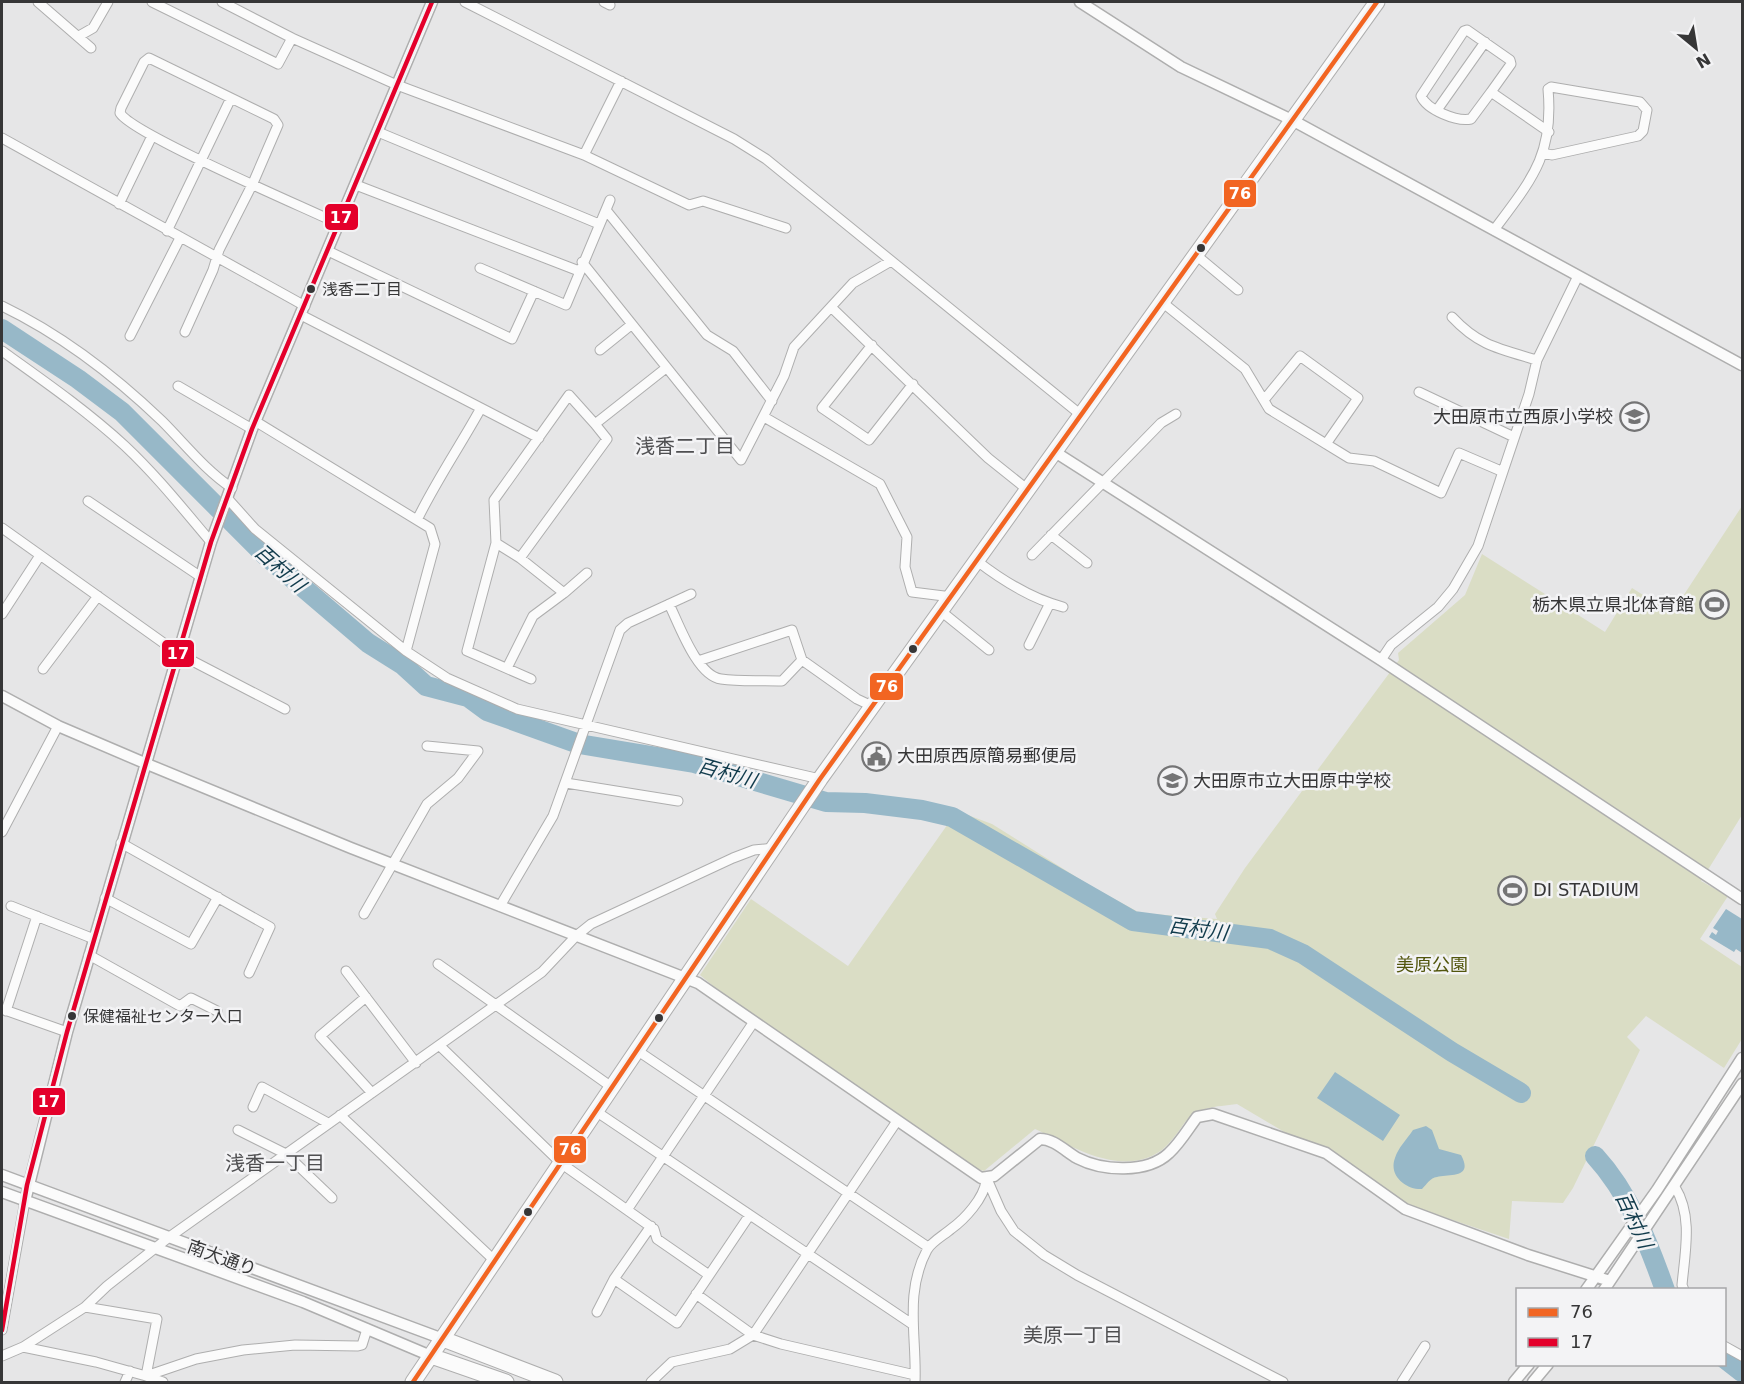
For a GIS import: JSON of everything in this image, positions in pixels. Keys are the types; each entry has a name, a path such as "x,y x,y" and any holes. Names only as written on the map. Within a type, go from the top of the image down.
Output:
{"highway":[{"path":"413,1383 818,784 1377,2"},
{"path":"443,1339 555,1383"},
{"path":"431,1356 506,1383"}],"street":[{"path":"38,2 92,48"},
{"path":"79,36 93,28 108,2"},
{"path":"152,2 278,64 292,38"},
{"path":"222,2 292,38 397,85 584,155 688,205 703,201 786,228"},
{"path":"2,1329 27,1185 67,1032 211,542 254,425 432,2"},
{"path":"465,2 746,145 794,180 1082,415"},
{"path":"1080,2 1181,67 1292,120 1742,364"},
{"path":"1467,30 1510,60 1510,64 1491,92 1471,119 1464,120 1437,110 1421,96 1464,31 1467,30"},
{"path":"1437,110 1485,42"},
{"path":"185,332 216,259 253,183 278,125 274,119 149,58 144,62 120,114 124,120 152,136 253,183 339,224"},
{"path":"584,155 621,81"},
{"path":"1494,230 1527,186 1543,153 1551,120 1548,89 1551,87 1641,102 1647,110 1643,131 1638,136 1552,155 1543,153"},
{"path":"1491,92 1549,132"},
{"path":"167,231 231,98"},
{"path":"378,132 599,224"},
{"path":"119,204 152,136"},
{"path":"2,138 303,310 539,438"},
{"path":"356,185 580,267 631,325 741,460 772,401 794,347 853,283 891,261"},
{"path":"480,268 566,305 610,200"},
{"path":"606,210 707,335 733,351 772,401"},
{"path":"130,336 180,238"},
{"path":"328,251 512,339 534,291"},
{"path":"1196,255 1238,290"},
{"path":"1381,660 1391,645 1438,607 1454,589 1478,546 1501,471 1529,394 1537,360 1578,276"},
{"path":"1162,302 1245,369 1269,409 1349,458 1374,461 1441,493 1459,453 1501,471"},
{"path":"2,306 66,344 101,369 160,420 218,478 228,497 255,529 406,651 447,678 517,709 818,784"},
{"path":"831,307 988,458 1028,490"},
{"path":"1452,317 1470,336 1490,346 1537,360"},
{"path":"600,350 631,325"},
{"path":"872,345 822,408 869,440 913,384"},
{"path":"2,351 79,407 125,446 162,483 211,542"},
{"path":"1264,400 1300,356 1358,398 1326,444"},
{"path":"596,424 666,368"},
{"path":"178,386 254,425 430,528 435,544 406,651"},
{"path":"1419,392 1514,437"},
{"path":"520,558 607,439 569,395 494,500 496,543 467,651 531,679"},
{"path":"417,520 438,476 457,452 480,408"},
{"path":"1032,555 1161,423 1176,414"},
{"path":"764,417 880,484 907,537 905,567 912,592 952,597"},
{"path":"1055,452 1381,660 1743,899"},
{"path":"88,501 201,577"},
{"path":"2,528 39,557 52,562 178,654 285,709"},
{"path":"1051,536 1087,563"},
{"path":"496,543 520,558 564,592"},
{"path":"2,614 39,557"},
{"path":"977,561 1004,581 1063,607"},
{"path":"507,668 533,616 587,573"},
{"path":"500,906 553,816 620,630 628,623 691,594"},
{"path":"43,669 98,596"},
{"path":"1029,645 1050,603"},
{"path":"669,604 698,661 706,672 719,679 782,681 802,660"},
{"path":"942,612 989,650"},
{"path":"698,661 792,630 802,660 857,699 874,707"},
{"path":"2,696 58,726 147,764 393,864 685,980 698,983 897,1121 987,1179 1000,1211 1014,1231 1044,1255 1077,1275 1283,1383"},
{"path":"2,832 58,726"},
{"path":"364,914 427,804 458,778 478,751 427,746"},
{"path":"566,783 678,801"},
{"path":"121,843 270,927 249,973"},
{"path":"2,1356 22,1347 85,1307 107,1286 168,1238 542,972 576,936 606,915 754,850 775,848"},
{"path":"105,898 191,944 218,897"},
{"path":"11,906 94,939"},
{"path":"37,916 4,1010 67,1032"},
{"path":"89,955 180,1006 191,998 217,1011"},
{"path":"438,964 613,1088"},
{"path":"346,971 416,1063"},
{"path":"366,997 320,1036 372,1093"},
{"path":"627,1210 753,1023"},
{"path":"440,1046 562,1164 651,1226 657,1239 709,1275"},
{"path":"638,1051 928,1247"},
{"path":"1587,1288 1644,1208 1743,1058"},
{"path":"696,1294 753,1335 915,1379 912,1324 914,1284 928,1247 955,1226 985,1191 987,1179 1041,1138 1047,1139 1078,1158 1095,1164 1134,1167 1149,1164 1170,1153 1201,1114 1214,1114 1258,1131 1326,1152 1377,1191 1414,1212 1528,1255 1596,1276 1607,1286 1743,1084"},
{"path":"253,1107 262,1087 328,1123"},
{"path":"597,1112 912,1324"},
{"path":"340,1115 495,1261"},
{"path":"651,1383 672,1362 730,1349 753,1335 897,1121"},
{"path":"238,1130 286,1154 332,1198"},
{"name":"南大通り","path":"2,1175 443,1339"},
{"path":"1675,1187 1683,1200 1685,1215 1683,1288"},
{"name":"南大通り","path":"2,1192 368,1329 431,1356"},
{"path":"614,1279 677,1323 749,1216"},
{"path":"597,1312 614,1279 651,1226"},
{"path":"85,1307 157,1319 146,1376"},
{"path":"146,1376 196,1359 243,1350 295,1345 358,1346 362,1345 368,1329"},
{"path":"1402,1383 1425,1346"},
{"path":"22,1347 130,1371 163,1383"},
{"path":"1726,1347 1743,1356"},
{"path":"1514,1383 1528,1366"},
{"path":"1533,1383 1547,1366"},
{"path":"125,1383 130,1371"}],"green space":[{"name":"美原公園","path":"1742,506 1742,815 1701,881 1728,896 1700,939 1742,967 1742,1039 1724,1068 1646,1016 1627,1037 1640,1050 1573,1188 1563,1203 1512,1201 1509,1239 1408,1205 1320,1145 1286,1133 1237,1104 1207,1108 1194,1114 1162,1150 1147,1158 1114,1161 1097,1157 1035,1129 984,1171 977,1169 736,1005 700,975 751,899 848,966 957,811 992,824 1089,885 1140,913 1217,919 1215,914 1245,868 1399,660 1398,653 1465,595 1482,554 1605,632 1632,588 1672,613"}],"water":[{"path":"1726,909 1742,919 1742,953 1736,949 1734,952 1709,937 1712,932 1716,935 1718,931 1713,928"},
{"path":"1335,1072 1400,1115 1383,1141 1317,1098"},
{"path":"1426,1126 1432,1130 1439,1149 1461,1155 1464,1168 1458,1174 1435,1178 1422,1189 1416,1189 1400,1181 1394,1171 1395,1158 1413,1130"}],"waterway":[{"name":"百村川","path":"2,329 78,379 122,412 266,556 368,643 403,665 426,686 468,697 487,711 579,744 694,763 826,802 865,803 922,810 952,817 1133,921 1270,939 1303,954 1452,1052 1521,1093"},
{"name":"百村川","path":"1595,1156 1628,1202 1652,1254 1664,1288"},
{"name":"百村川","path":"1726,1360 1742,1372"}],"transit line":[{"name":"17","path":"2,1330 27,1185 67,1032 211,542 252,429 432,2"},
{"name":"76","path":"413,1382 820,779 1377,2"}],"place":[{"name":"浅香二丁目","path":"311,289"},
{"name":"大田原市立西原小学校","path":"1634,417"},
{"name":"栃木県立県北体育館","path":"1715,605"},
{"name":"大田原西原簡易郵便局","path":"876,756"},
{"name":"大田原市立大田原中学校","path":"1172,781"},
{"name":"DI STADIUM","path":"1512,890"},
{"name":"保健福祉センター入口","path":"72,1016"}],"district":[{"name":"浅香二丁目","path":"685,446"},
{"name":"浅香一丁目","path":"275,1163"},
{"name":"美原一丁目","path":"1073,1335"}]}
